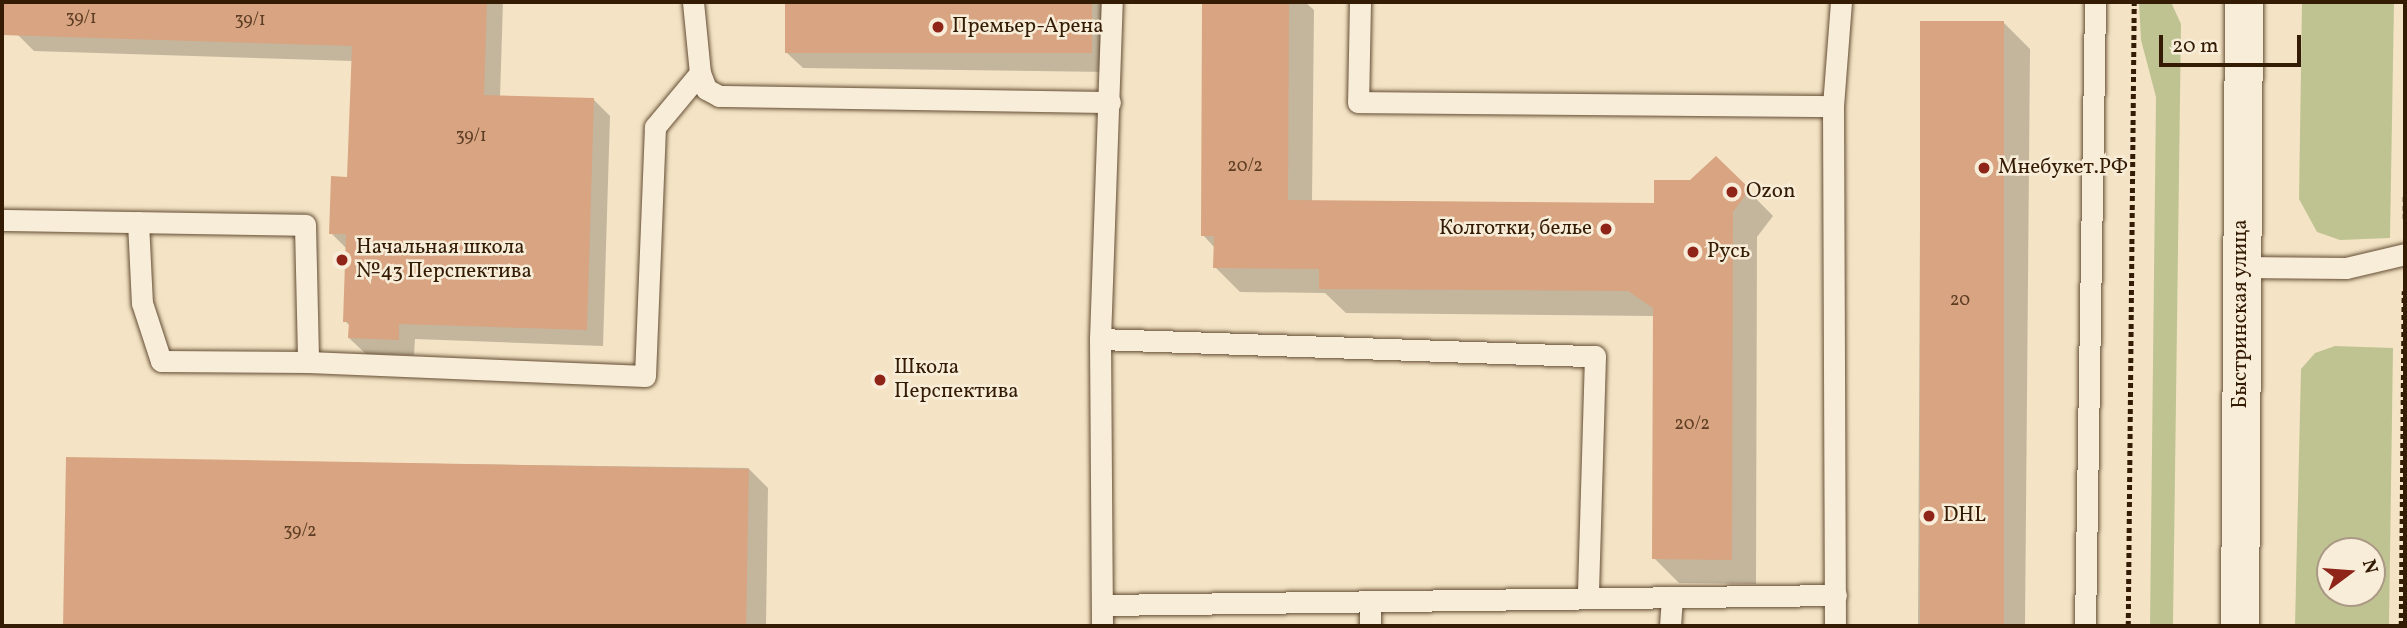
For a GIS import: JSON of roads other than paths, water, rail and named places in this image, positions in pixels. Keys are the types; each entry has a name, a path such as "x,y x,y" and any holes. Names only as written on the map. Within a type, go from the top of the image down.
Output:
{"main road":[{"name":"Быстринская улица","path":"2240,626 2244,2"}],"lane":[{"path":"693,2 700,73 706,89 719,96 1110,102"},
{"path":"1102,626 1100,339 1112,2"},
{"path":"1360,2 1358,102 1833,106"},
{"path":"1835,626 1833,106 1841,2"},
{"path":"2085,626 2095,2"},
{"path":"138,222 142,303 161,361 308,362 645,376 655,127 700,73"},
{"path":"2,220 305,225 308,362"},
{"path":"2241,267 2346,268 2405,255"},
{"path":"1100,339 1595,356 1588,598"},
{"path":"1102,604 1836,595"},
{"path":"1670,626 1672,597"},
{"path":"1370,601 1370,626"}],"place":[{"name":"Премьер-Арена","path":"938,27"},
{"name":"Мнебукет.РФ","path":"1984,168"},
{"name":"Ozon","path":"1732,192"},
{"name":"Колготки, белье","path":"1606,229"},
{"name":"Русь","path":"1693,252"},
{"name":"Начальная школа №43 Перспектива","path":"342,260"},
{"name":"Школа Перспектива","path":"880,380"},
{"name":"DHL","path":"1929,516"}]}
